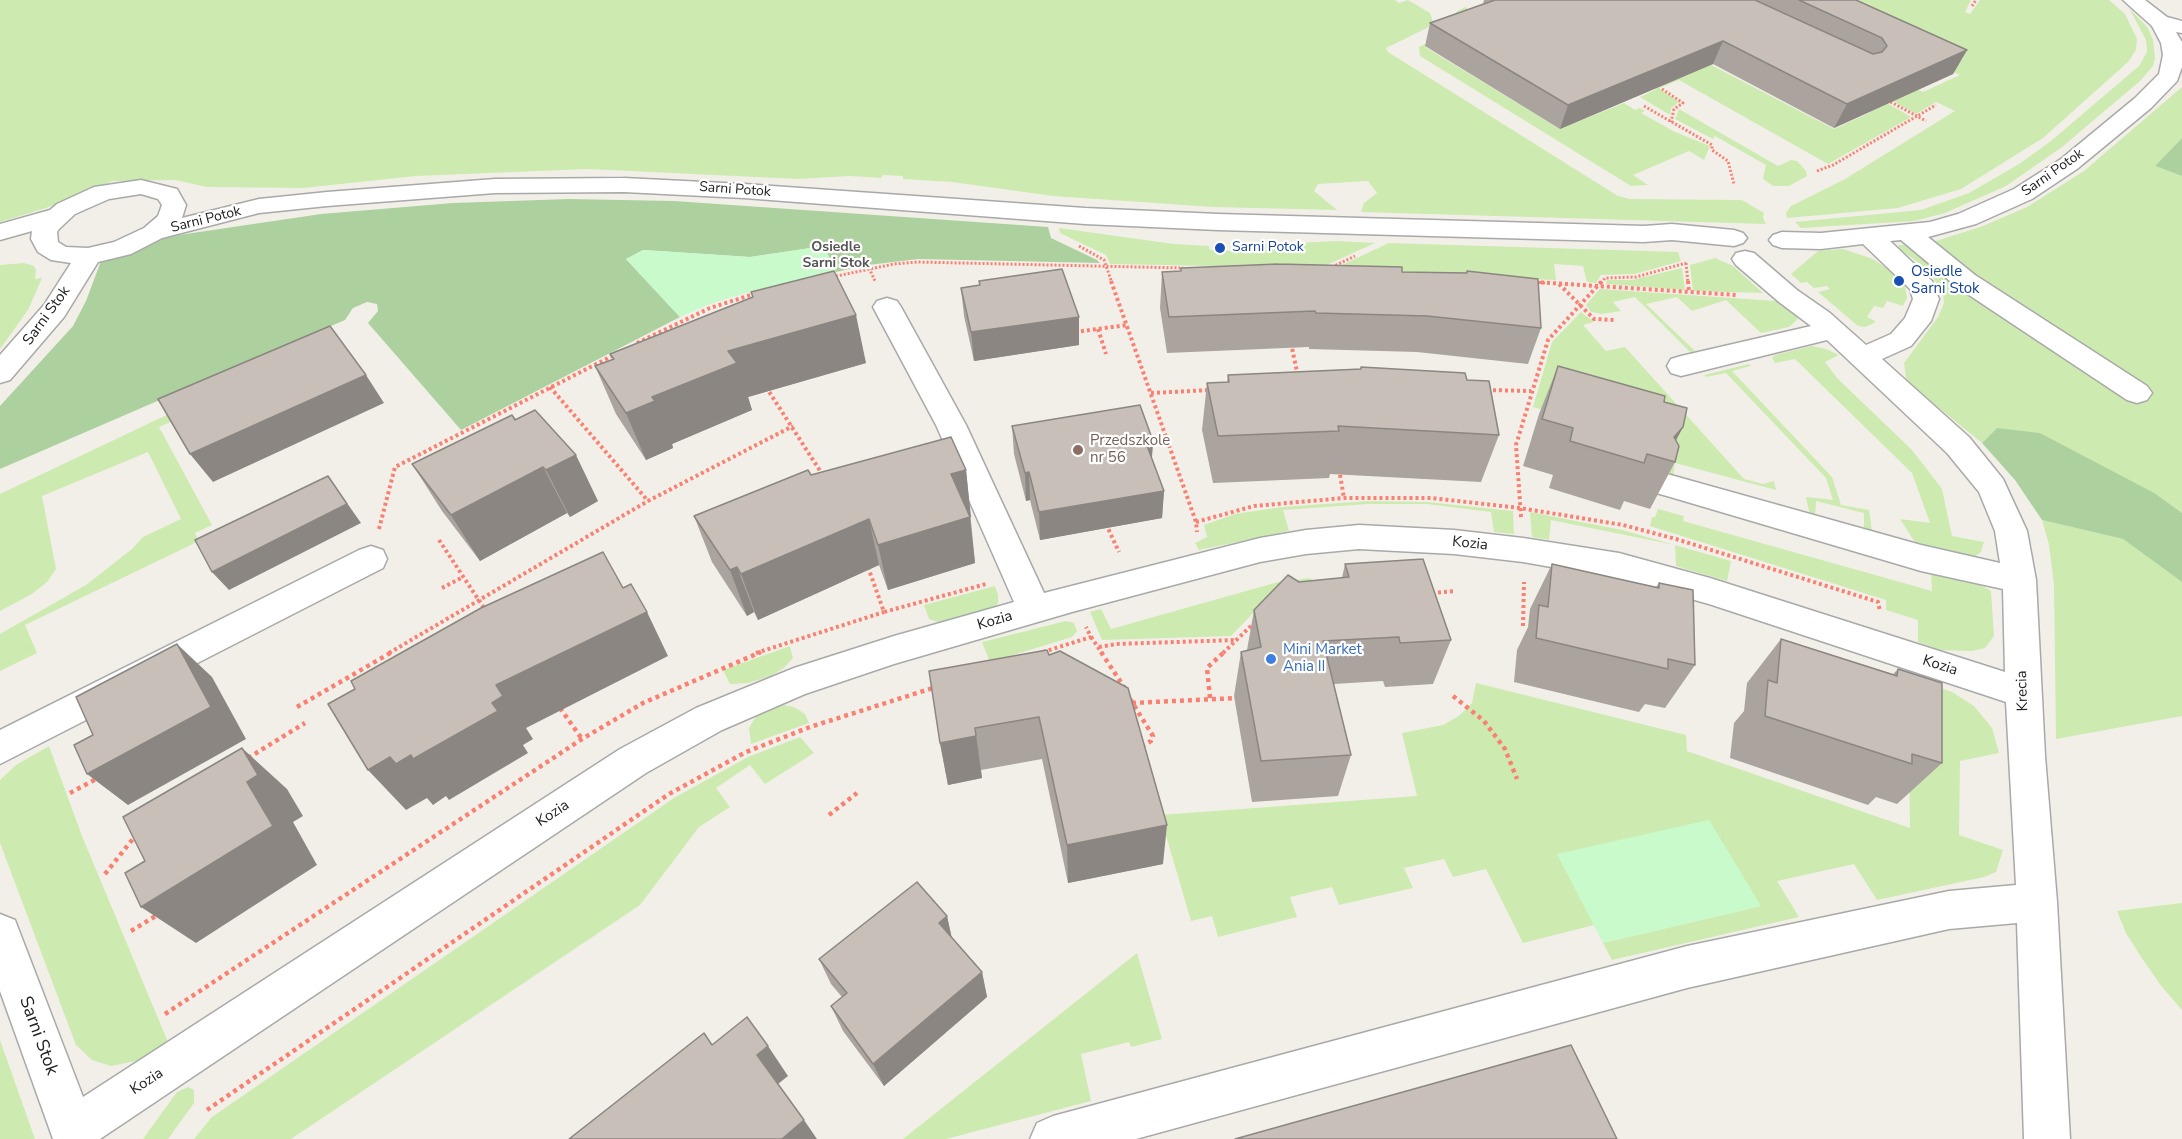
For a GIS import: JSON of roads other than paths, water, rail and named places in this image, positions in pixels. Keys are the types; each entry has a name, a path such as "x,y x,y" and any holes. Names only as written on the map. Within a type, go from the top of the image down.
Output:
{"street":[{"path":"2133,0 2171,24"},
{"name":"Sarni Potok","path":"1786,252 1821,241 1908,233 1967,219 2023,194 2069,164 2143,103 2169,76 2174,65 2171,24"},
{"name":"Sarni Potok","path":"153,233 259,206 410,191 495,186 624,185 763,192 1107,217 1644,234 1738,248"},
{"name":"Sarni Potok","path":"57,216 90,197 123,188 153,188 168,194 173,199 259,206"},
{"path":"0,250 53,251 68,255 88,256 122,248 162,226 173,212 173,199"},
{"path":"0,232 57,216"},
{"path":"53,251 47,246 44,232 57,216"},
{"path":"1765,232 1786,252 1827,325 1788,296 1738,248 1738,234 1765,232"},
{"path":"1908,233 1937,259 1975,287 2137,393"},
{"path":"1861,356 1884,349 1901,340 1917,321 1926,299 1923,287 1912,274 1869,236"},
{"name":"Sarni Stok","path":"0,373 54,311 88,256"},
{"path":"887,307 951,424 1035,610"},
{"path":"1681,366 1827,325"},
{"name":"Krecia","path":"1827,325 1958,445 1992,487 2011,531 2019,580 2023,693 2037,902 2047,1139"},
{"path":"1666,485 1901,553 2019,580"},
{"name":"Kozia","path":"75,1135 633,761 709,719 794,683 894,651 1072,599 1226,559 1306,542 1359,537 1454,542 1523,550 1619,566 1710,591 2023,693"},
{"path":"0,748 371,559"},
{"path":"1053,1139 1687,968 1949,910 2037,902"},
{"name":"Sarni Stok","path":"0,934 75,1135"}],"place":[{"name":"Sarni Potok","path":"1220,248"},
{"name":"Osiedle Sarni Stok","path":"1899,281"},
{"name":"Przedszkole nr 56","path":"1078,450"},
{"name":"Mini Market Ania II","path":"1271,659"}],"district":[{"name":"Osiedle Sarni Stok","path":"836,256"}]}
